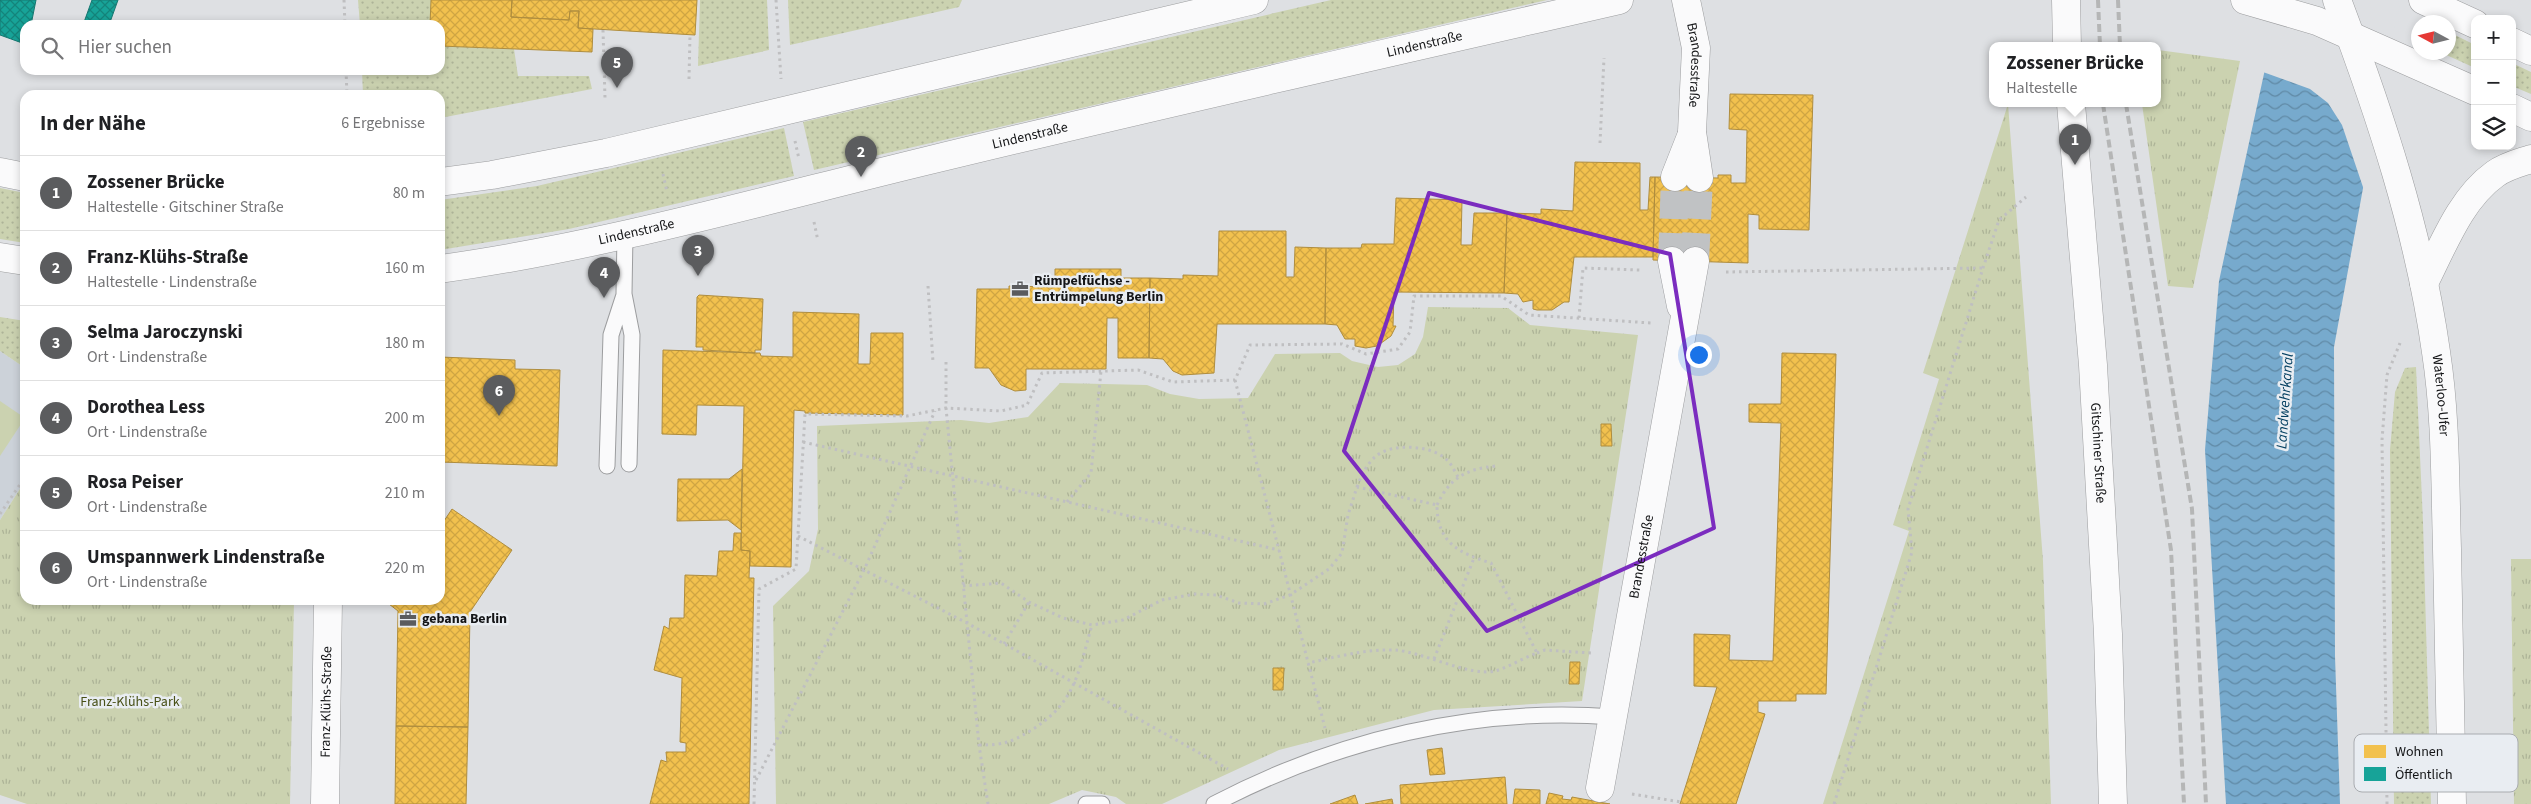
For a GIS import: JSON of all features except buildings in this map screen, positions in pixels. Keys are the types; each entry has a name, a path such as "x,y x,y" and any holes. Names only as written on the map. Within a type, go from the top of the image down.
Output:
{"main road":[{"path":"445,181 492,176 656,142 1254,0"},
{"name":"Lindenstraße","path":"445,268 505,260 674,223 926,161 1619,0"},
{"name":"Brandesstraße","path":"1686,0 1696,48 1692,132 1687,178"},
{"path":"2066,0 2067,42"},
{"name":"Waterloo-Ufer","path":"2337,0 2401,190 2424,283 2436,352 2445,456 2451,734"},
{"path":"2424,0 2471,22"},
{"path":"2253,2 2317,21 2471,88"},
{"path":"2516,44 2531,51"},
{"name":"Gitschiner Straße","path":"2071,107 2093,365 2108,634 2113,804"},
{"path":"2516,110 2531,117"},
{"path":"2424,283 2459,215 2478,191 2495,174 2511,165 2531,159"},
{"path":"0,172 20,176"},
{"path":"0,257 20,260"},
{"name":"Brandesstraße","path":"1600,788 1626,655 1684,325 1684,267"},
{"name":"Franz-Klühs-Straße","path":"324,804 328,605"}],"lane":[{"path":"625,234 624,294 632,335 629,464"},
{"path":"607,466 611,335 624,294"},
{"path":"1214,804 1255,782 1331,755 1367,743 1451,722 1522,714 1614,717"},
{"path":"1086,804 1102,804"}],"path":[{"path":"344,0 345,20"},
{"path":"776,0 779,72"},
{"path":"603,30 605,98"},
{"path":"689,80 690,35"},
{"path":"1600,144 1604,58"},
{"path":"346,75 347,90"},
{"path":"794,138 800,163"},
{"path":"656,142 674,223"},
{"path":"1834,804 1912,552 1908,509 1983,268 1999,220 2026,197"},
{"path":"814,225 818,241"},
{"path":"1579,318 1583,268 1983,268"},
{"path":"928,286 933,362"},
{"path":"1331,755 1235,380 1250,344 1342,344 1366,354 1398,349 1410,332 1414,296 1502,296 1529,315 1684,325"},
{"path":"2386,734 2382,440 2387,375 2401,340"},
{"path":"946,362 946,408 979,746 988,804"},
{"path":"754,804 759,590 796,569 805,414 907,416 946,408 1001,411 1028,405 1042,373 1138,370 1173,382 1235,380"},
{"path":"1067,502 1091,473 1101,371"},
{"path":"754,783 864,570 936,410"},
{"path":"803,442 1279,550"},
{"path":"963,586 1001,583 1029,602 1063,618 1092,625 1123,620 1162,600 1195,594 1216,595 1239,603 1264,604 1290,595 1329,569 1342,553 1348,514 1357,487 1361,477 1376,456 1385,451 1414,447 1438,452 1448,461 1458,477"},
{"path":"1496,466 1476,468 1458,477 1448,487 1437,505 1440,528 1452,547 1474,558 1490,563 1537,653"},
{"path":"0,514 20,484"},
{"path":"1357,487 1437,505"},
{"path":"798,536 967,623 1074,684 1255,782"},
{"path":"1434,659 1474,558"},
{"path":"1004,644 1029,602"},
{"path":"979,746 1003,745 1016,741 1044,724 1056,713 1074,684 1092,625"},
{"path":"1308,664 1355,653 1394,650 1417,653 1457,667 1493,671 1546,650 1626,655"},
{"path":"1600,788 1681,802"}],"highlighted area":[{"path":"1429,193 1670,254 1714,528 1487,631 1344,451"}],"shaded area":[{"path":"0,351 20,365 20,489 0,520"}],"green space":[{"path":"358,0 431,0 430,20 360,20"},
{"path":"700,0 767,0 769,50 698,66"},
{"path":"788,0 962,0 959,7 790,45"},
{"path":"1331,0 1547,0 814,170 803,122"},
{"path":"2456,36 2471,43 2471,66 2456,59"},
{"path":"445,46 514,49 518,76 589,76 592,89 445,117 445,90 363,90 362,75 445,75"},
{"path":"2161,50 2240,61 2193,288 2168,286 2142,107 2161,107"},
{"path":"2516,65 2531,72 2531,94 2516,88"},
{"path":"2008,107 2043,561 2051,804 1823,804 1909,531 1893,525 1939,379 1923,373"},
{"path":"784,128 794,176 569,229 445,249 445,199 537,186"},
{"path":"0,188 20,192 20,242 0,239"},
{"path":"1428,307 1508,308 1530,325 1638,335 1582,701 1434,710 1279,750 1162,804 1126,804 1116,797 1082,790 1049,804 776,804 773,606 809,571 818,529 817,426 961,420 989,423 1028,417 1060,383 1147,385 1170,394 1199,399 1248,398 1275,354 1340,353 1352,361 1378,367 1398,365 1415,354 1423,337"},
{"path":"0,317 20,320 20,365 0,351"},
{"path":"2416,367 2423,522 2429,734 2393,734 2390,450 2395,392 2405,368"},
{"path":"0,401 20,415 20,426 0,456"},
{"name":"Franz-Klühs-Park","path":"20,489 20,605 294,605 290,804 27,804 0,795 0,520"},
{"path":"2511,559 2531,559 2531,804 2514,804 2514,792 2518,792 2518,734 2513,734"},
{"path":"2394,792 2431,792 2431,804 2394,804"}],"water":[{"name":"Landwehrkanal","path":"2280,0 2395,13 2334,347 2335,656 2340,804 2226,804 2205,450 2219,281"}],"pier":[{"path":"2277,0 2402,0 2397,14 2365,193 2342,125 2328,103 2310,89 2263,72"}],"tunnel":[{"path":"1672,261 1675,177"},
{"path":"1695,261 1699,178"}],"railway":[{"path":"2098,0 2100,42"},
{"path":"2118,0 2120,42"},
{"path":"2103,107 2171,550 2184,804"},
{"path":"2126,107 2192,509 2206,804"}],"place":[{"name":"Rosa Peiser","path":"617,88"},
{"name":"Zossener Brücke","path":"2075,165"},
{"name":"Franz-Klühs-Straße","path":"861,177"},
{"name":"Selma Jaroczynski","path":"698,276"},
{"name":"Rümpelfüchse - Entrümpelung Berlin","path":"1020,289"},
{"name":"Dorothea Less","path":"604,298"},
{"name":"Umspannwerk Lindenstraße","path":"499,416"},
{"name":"gebana Berlin","path":"408,619"}]}
